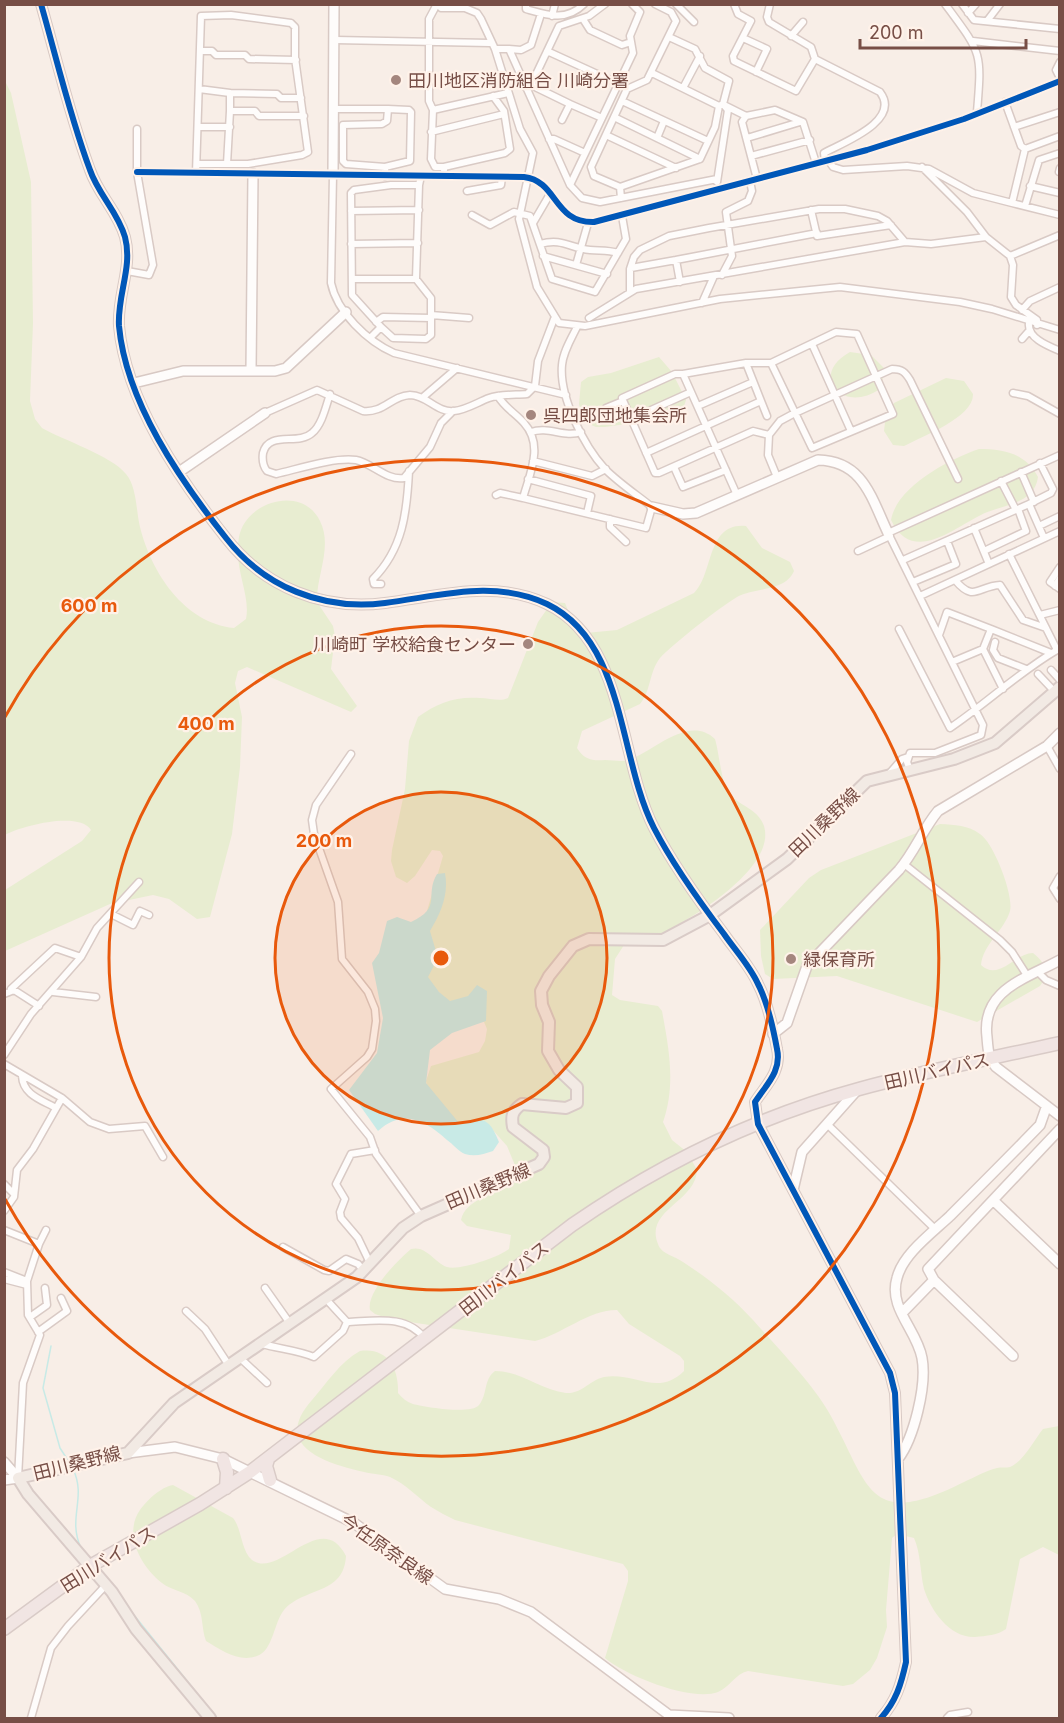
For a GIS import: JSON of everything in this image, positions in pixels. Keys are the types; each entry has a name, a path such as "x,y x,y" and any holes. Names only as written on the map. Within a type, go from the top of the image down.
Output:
{"highway":[{"name":"田川バイパス","path":"4,1629 90,1566 250,1472 572,1225 615,1195 682,1156 758,1124 858,1089 1059,1042"},
{"path":"268,1458 266,1466 270,1480"},
{"path":"223,1459 227,1472 226,1488"}],"main road":[{"name":"田川桑野線","path":"210,1719 136,1629 106,1585 28,1494 18,1478 128,1453 174,1403 367,1267 403,1228 421,1216 539,1164 544,1157 543,1150 513,1127 511,1118 514,1110 522,1104 566,1108 577,1103 577,1088 559,1070 548,1051 549,1022 542,1005 541,992 549,976 573,946 589,939 663,940 710,915 787,859 814,835 852,793 867,781 975,752 995,743 1057,689"}],"street":[{"path":"42,4 91,174 119,222 125,239 127,271 119,312 120,330 134,383 158,440 179,472 243,557 276,583 295,592 334,603 354,605 463,591 510,591 551,606 568,617 600,657 638,789 652,825 710,915 759,985 773,1034 778,1063 773,1077 755,1102 758,1124 890,1373 895,1393 906,1662 901,1687 881,1719"},
{"path":"333,4 335,40 331,283 334,295 346,312 380,347 394,353 566,395"},
{"path":"493,96 504,114 510,144 508,152 444,167 432,164 433,110 429,101 429,19 437,4 441,8 465,8 477,13 492,46 520,129 533,153 519,219 537,287 554,319 559,323 577,327 702,303 780,291 840,287 960,302 992,309 1029,327 1044,344 1059,351"},
{"path":"526,4 525,9 552,16 568,14 584,4"},
{"path":"552,16 555,4"},
{"path":"528,86 559,26 583,19 605,4"},
{"path":"570,185 633,53 630,36 640,12 632,4"},
{"path":"655,4 671,12 676,18 652,73 647,80 627,89 591,171 594,176 620,187 700,159 715,128 729,81 705,68 695,49 669,37"},
{"path":"676,4 694,22"},
{"path":"734,4 738,14 752,21 733,56 734,61 796,90 815,59"},
{"path":"770,4 767,20 811,47 815,59 880,92 885,102 883,113 873,127 824,153 826,160 833,167 843,170 922,167 938,172 973,193 1059,215"},
{"path":"945,4 973,41 981,66 977,112"},
{"path":"962,4 975,20 1059,29"},
{"path":"968,13 976,4"},
{"path":"987,21 1000,4"},
{"path":"335,40 429,42 521,50 531,45 541,14"},
{"path":"196,173 201,16 231,15 293,25 309,149 306,153 248,164 197,164"},
{"path":"583,19 590,30 622,45 631,42"},
{"path":"791,36 803,22"},
{"path":"743,38 767,49 756,72"},
{"path":"973,41 1059,51"},
{"path":"509,49 576,194 588,201 600,202 717,178"},
{"path":"200,51 212,51 216,55 245,55 249,59 296,60"},
{"path":"547,51 619,84"},
{"path":"682,88 700,56"},
{"path":"137,172 529,178 539,181 567,216 588,222 622,216 934,129 1059,79 1056,70 1059,62"},
{"path":"652,73 746,116 775,110 806,125 816,163"},
{"path":"528,86 602,118"},
{"path":"199,89 230,93 277,94 281,98 301,98"},
{"path":"223,173 230,127 230,93"},
{"path":"433,110 508,93"},
{"path":"622,101 708,141"},
{"path":"1005,102 1021,146 1025,148"},
{"path":"562,120 570,104"},
{"path":"718,189 717,178 728,110 723,105"},
{"path":"334,109 388,109 411,112 410,161 385,167 346,164 343,161 343,124 382,124 387,121 388,109"},
{"path":"230,111 255,111 259,116 304,116"},
{"path":"1014,127 1059,112"},
{"path":"431,132 504,114"},
{"path":"722,275 732,256 726,212 748,201 754,180 751,156 742,122 746,116"},
{"path":"614,117 700,159"},
{"path":"657,138 664,121"},
{"path":"747,138 800,122"},
{"path":"199,127 230,127"},
{"path":"127,271 143,276 153,271 137,172 137,129"},
{"path":"606,135 676,168"},
{"path":"1025,148 1059,136"},
{"path":"549,139 554,139 585,153"},
{"path":"751,156 810,140"},
{"path":"1012,202 1025,148"},
{"path":"1025,206 1039,160 1059,153"},
{"path":"385,167 385,176"},
{"path":"443,176 444,167"},
{"path":"922,167 967,212 986,237 1010,256 1013,265 1011,297 1022,310 1036,320 1037,326"},
{"path":"251,371 253,174"},
{"path":"419,185 392,185 354,190 351,193 353,299 393,338 426,339 431,335 431,298 416,279 421,176"},
{"path":"466,191 501,185 502,177"},
{"path":"1030,186 1059,193"},
{"path":"620,187 621,198"},
{"path":"533,223 550,194"},
{"path":"351,211 419,210"},
{"path":"630,292 634,257 640,250 669,236 811,210 864,211 878,216 891,225 905,242"},
{"path":"811,210 817,236 891,225"},
{"path":"472,215 490,225 507,214 520,213 530,216 552,279 596,292 626,234 622,216"},
{"path":"576,265 588,222"},
{"path":"631,268 816,233"},
{"path":"1010,256 1059,235"},
{"path":"589,318 630,292 905,242 932,244 986,237"},
{"path":"540,244 556,240 618,253"},
{"path":"351,243 418,243"},
{"path":"543,256 607,274"},
{"path":"676,260 680,282"},
{"path":"702,303 714,276"},
{"path":"352,279 416,279"},
{"path":"1022,310 1030,301 1059,287"},
{"path":"134,383 183,371 285,369 346,312"},
{"path":"370,338 383,317 469,318"},
{"path":"179,472 265,413 311,391 330,394 363,411 370,412 377,411 400,397 410,395 422,398 446,411 453,411 498,396 527,394 535,386 538,361 554,319"},
{"path":"577,327 563,356 562,379 581,432 606,470 652,507 683,514 696,513 818,460 835,460 848,466 859,476 903,560 983,725 981,735 941,751 916,751 902,759 887,777"},
{"path":"1029,327 1059,330"},
{"path":"1022,339 1029,327"},
{"path":"606,408 675,374 746,363 771,363 836,332 857,334 892,414 812,448 793,414 771,363"},
{"path":"812,344 851,431"},
{"path":"746,363 767,416"},
{"path":"422,398 457,368"},
{"path":"777,477 768,455 769,435 780,421 892,369 905,372 958,479"},
{"path":"683,374 737,495"},
{"path":"698,406 753,382"},
{"path":"631,419 691,392"},
{"path":"1013,393 1028,396 1059,414"},
{"path":"330,394 317,428 312,434 297,440 273,440 266,446 263,460 267,471 276,474 353,460 400,479 430,447 441,423 453,411"},
{"path":"498,396 503,405 531,432 535,452 523,498"},
{"path":"623,401 655,473 674,467 753,431 769,435"},
{"path":"646,453 761,401"},
{"path":"531,432 543,428 574,435 581,432"},
{"path":"858,551 889,534 1059,455"},
{"path":"533,461 592,477 606,470"},
{"path":"1040,463 1052,491"},
{"path":"674,467 683,487 726,470"},
{"path":"381,585 374,584 373,579 389,562 400,537 408,498 409,471"},
{"path":"1021,472 1044,538"},
{"path":"528,479 591,496 587,513"},
{"path":"984,551 1026,531 1001,481"},
{"path":"903,560 1032,503 1059,488"},
{"path":"496,495 500,493 523,498 580,514 587,513 646,528 652,507"},
{"path":"1039,526 1059,516"},
{"path":"610,519 610,527 626,542"},
{"path":"974,528 989,564"},
{"path":"920,596 1059,531"},
{"path":"913,582 956,564 947,541"},
{"path":"899,629 950,728 977,711 1026,669 1057,650 1009,554"},
{"path":"1059,567 1050,582 1057,588 1059,578"},
{"path":"955,580 973,593 1000,585 1023,620 1046,628"},
{"path":"1040,615 1059,610"},
{"path":"939,635 948,612 1051,653"},
{"path":"952,662 983,649 991,629"},
{"path":"995,642 993,650 998,658 1026,669"},
{"path":"983,649 1003,689"},
{"path":"1051,670 1059,680"},
{"path":"1038,674 1057,689"},
{"path":"773,1034 787,1023 807,966 904,864 938,811 1047,746 1059,733"},
{"path":"1047,746 1059,769"},
{"path":"351,754 316,805 312,820 314,834 338,902 342,959 368,992 375,1009 376,1021 372,1049 367,1057 331,1089 370,1137 375,1150 421,1216"},
{"path":"908,757 910,771"},
{"path":"904,864 1000,940 1012,952 1028,977"},
{"path":"1059,876 1053,888 1059,899"},
{"path":"4,1055 39,1006 81,957 97,928 139,882"},
{"path":"111,914 134,925 140,911 149,915"},
{"path":"4,994 56,948 81,957"},
{"path":"1059,960 1001,992 987,1013 990,1059 996,1067 1059,1116"},
{"path":"1038,972 1046,981 1059,986"},
{"path":"11,989 39,1006"},
{"path":"53,992 96,997"},
{"path":"4,1064 62,1098 90,1122 108,1129 145,1126 163,1157"},
{"path":"22,1076 30,1094 56,1108"},
{"path":"793,1190 802,1152 858,1089"},
{"path":"4,1211 14,1194 17,1170 62,1098"},
{"path":"898,1459 913,1432 922,1359 895,1300 898,1274 904,1263 1040,1125 1046,1108"},
{"path":"827,1124 936,1230"},
{"path":"1012,1356 934,1280 928,1269 1059,1129"},
{"path":"367,1267 358,1238 341,1218 340,1212 345,1199 336,1184 351,1154 375,1150"},
{"path":"4,1184 14,1194"},
{"path":"994,1201 1059,1264"},
{"path":"4,1230 39,1244"},
{"path":"18,1478 23,1383 38,1341 38,1332 30,1317 27,1283 39,1244 46,1230"},
{"path":"283,1247 324,1270 329,1270 346,1259 367,1267"},
{"path":"4,1272 27,1283"},
{"path":"4,1279 27,1283"},
{"path":"902,1313 934,1280"},
{"path":"30,1317 47,1305 45,1288"},
{"path":"266,1293 289,1322"},
{"path":"38,1332 67,1311 62,1298"},
{"path":"325,1298 347,1322 397,1321 412,1327 425,1339"},
{"path":"186,1311 205,1329 228,1364"},
{"path":"258,1343 291,1352 298,1351 314,1357 343,1331 347,1322"},
{"path":"205,1329 212,1323"},
{"path":"238,1357 267,1383"},
{"name":"今任原奈良線","path":"128,1453 175,1448 223,1459 354,1523 445,1589 499,1599 531,1612 669,1715 729,1719"},
{"path":"4,1462 18,1478"},
{"path":"4,1480 18,1478"},
{"path":"30,1719 51,1647 106,1585"},
{"path":"947,1719 950,1715 968,1712"}],"green space":[{"path":"4,79 11,93 31,182 33,323 30,401 35,419 42,428 110,461 126,474 134,492 145,544 161,577 185,606 216,624 234,628 246,619 246,600 238,560 239,537 243,525 263,507 275,502 301,503 312,510 324,531 325,541 317,602 333,626 335,636 331,669 357,706 351,712 247,667 238,671 235,683 242,717 240,767 232,834 210,917 197,919 169,899 153,895 110,904 5,951 5,890 82,841 91,830 85,824 63,821 36,824 5,835"},
{"path":"850,352 871,355 885,369 880,389 866,396 853,397 843,395 835,389 831,381 832,371 838,361"},
{"path":"659,357 672,372 686,400 682,412 667,418 605,427 596,427 584,422 579,404 581,382 588,377 611,373"},
{"path":"946,378 964,381 973,394 965,410 946,425 904,446 893,445 884,431 886,414 894,403"},
{"path":"979,449 1013,454 1027,463 1038,477 1030,494 1015,503 987,512 932,540 921,542 910,540 900,533 891,520 903,496 914,485 940,467"},
{"path":"746,526 762,548 790,562 794,571 790,578 777,586 737,597 697,626 656,663 644,699 640,704 582,731 577,748 583,755 593,760 626,761 683,732 694,730 705,732 715,739 728,792 753,811 764,826 764,842 757,859 744,876 707,907 669,930 624,945 615,959 612,995 620,1000 658,1006 662,1011 670,1067 669,1094 663,1122 672,1140 687,1152 697,1170 689,1190 658,1223 656,1232 658,1244 665,1253 693,1268 728,1296 782,1352 821,1400 863,1479 875,1493 889,1501 907,1502 931,1496 988,1471 1010,1467 1024,1455 1043,1429 1059,1426 1059,1555 1043,1547 1020,1559 1006,1629 988,1636 966,1636 957,1633 943,1622 931,1606 924,1589 914,1538 897,1534 892,1538 886,1610 887,1627 877,1658 870,1670 853,1684 843,1686 748,1671 722,1690 707,1694 660,1686 628,1672 605,1658 628,1581 628,1571 623,1564 455,1520 431,1507 390,1477 349,1468 320,1457 308,1450 300,1441 297,1429 301,1416 312,1400 340,1367 360,1351 377,1352 390,1361 396,1375 398,1393 407,1401 448,1409 467,1409 479,1405 489,1379 495,1371 513,1374 557,1391 572,1393 604,1377 615,1376 655,1383 674,1379 684,1371 684,1361 680,1356 629,1324 617,1310 596,1314 535,1341 390,1319 370,1310 373,1294 378,1286 391,1268 411,1249 421,1249 442,1265 453,1268 497,1256 509,1249 511,1235 467,1226 461,1220 465,1211 472,1204 508,1187 519,1175 507,1146 491,1128 455,1125 431,1112 426,1081 431,1066 479,1052 485,1041 487,1029 484,1022 468,1019 428,982 427,911 443,856 440,851 432,850 415,876 407,883 396,877 391,861 405,789 409,741 418,717 440,704 455,699 502,700 508,698 538,622 552,602 565,603 573,623 586,633 617,630 694,593 705,574 717,540 733,527"},
{"path":"940,824 966,827 980,834 997,858 1006,882 1010,911 989,944 981,965 988,969 1001,969 1026,954 1033,953 1041,960 1045,968 1045,977 1040,986 977,1022 837,976 773,979 765,974 761,956 760,930 809,878 821,870"},
{"path":"173,1485 233,1518 248,1556 252,1560 263,1564 275,1561 312,1541 325,1539 336,1543 346,1556 344,1569 338,1578 322,1589 302,1597 284,1610 267,1648 257,1656 237,1657 206,1641 200,1610 195,1601 162,1583 141,1559 134,1539 135,1519 150,1498 164,1488"}],"water":[{"path":"445,873 446,888 443,903 430,931 438,958 428,977 439,992 450,1001 468,996 477,985 487,991 486,1021 452,1033 430,1050 426,1083 459,1123 480,1120 488,1123 492,1128 499,1142 493,1151 476,1155 463,1153 439,1133 414,1119 396,1120 378,1131 349,1090 377,1053 383,1018 372,963 379,953 387,921 397,917 411,922 421,917 430,906 433,882 437,874"}],"waterway":[{"path":"51,1346 43,1388 60,1448 69,1462"},
{"path":"73,1469 77,1479 76,1527 81,1548"},
{"path":"129,1609 217,1718"}],"cycle path":[{"path":"41,4 70,109 90,170 118,219 125,237 127,259 119,326 132,383 158,439 191,491 241,555 258,570 296,592 317,599 362,605 467,592 507,592 527,596 547,604 573,622 592,645 606,673 617,704 642,800 654,828 669,856 751,971 762,991 774,1032 778,1057 772,1077 755,1102 758,1124 890,1373 895,1393 906,1662 897,1692 881,1718"},
{"path":"137,172 524,177 544,186 571,216 581,221 594,222 867,150 964,119 1060,81"}],"place":[{"name":"田川地区消防組合 川崎分署","path":"396,80"},
{"name":"呉四郎団地集会所","path":"531,415"},
{"name":"川崎町 学校給食センター","path":"528,644"},
{"name":"緑保育所","path":"791,959"}]}
